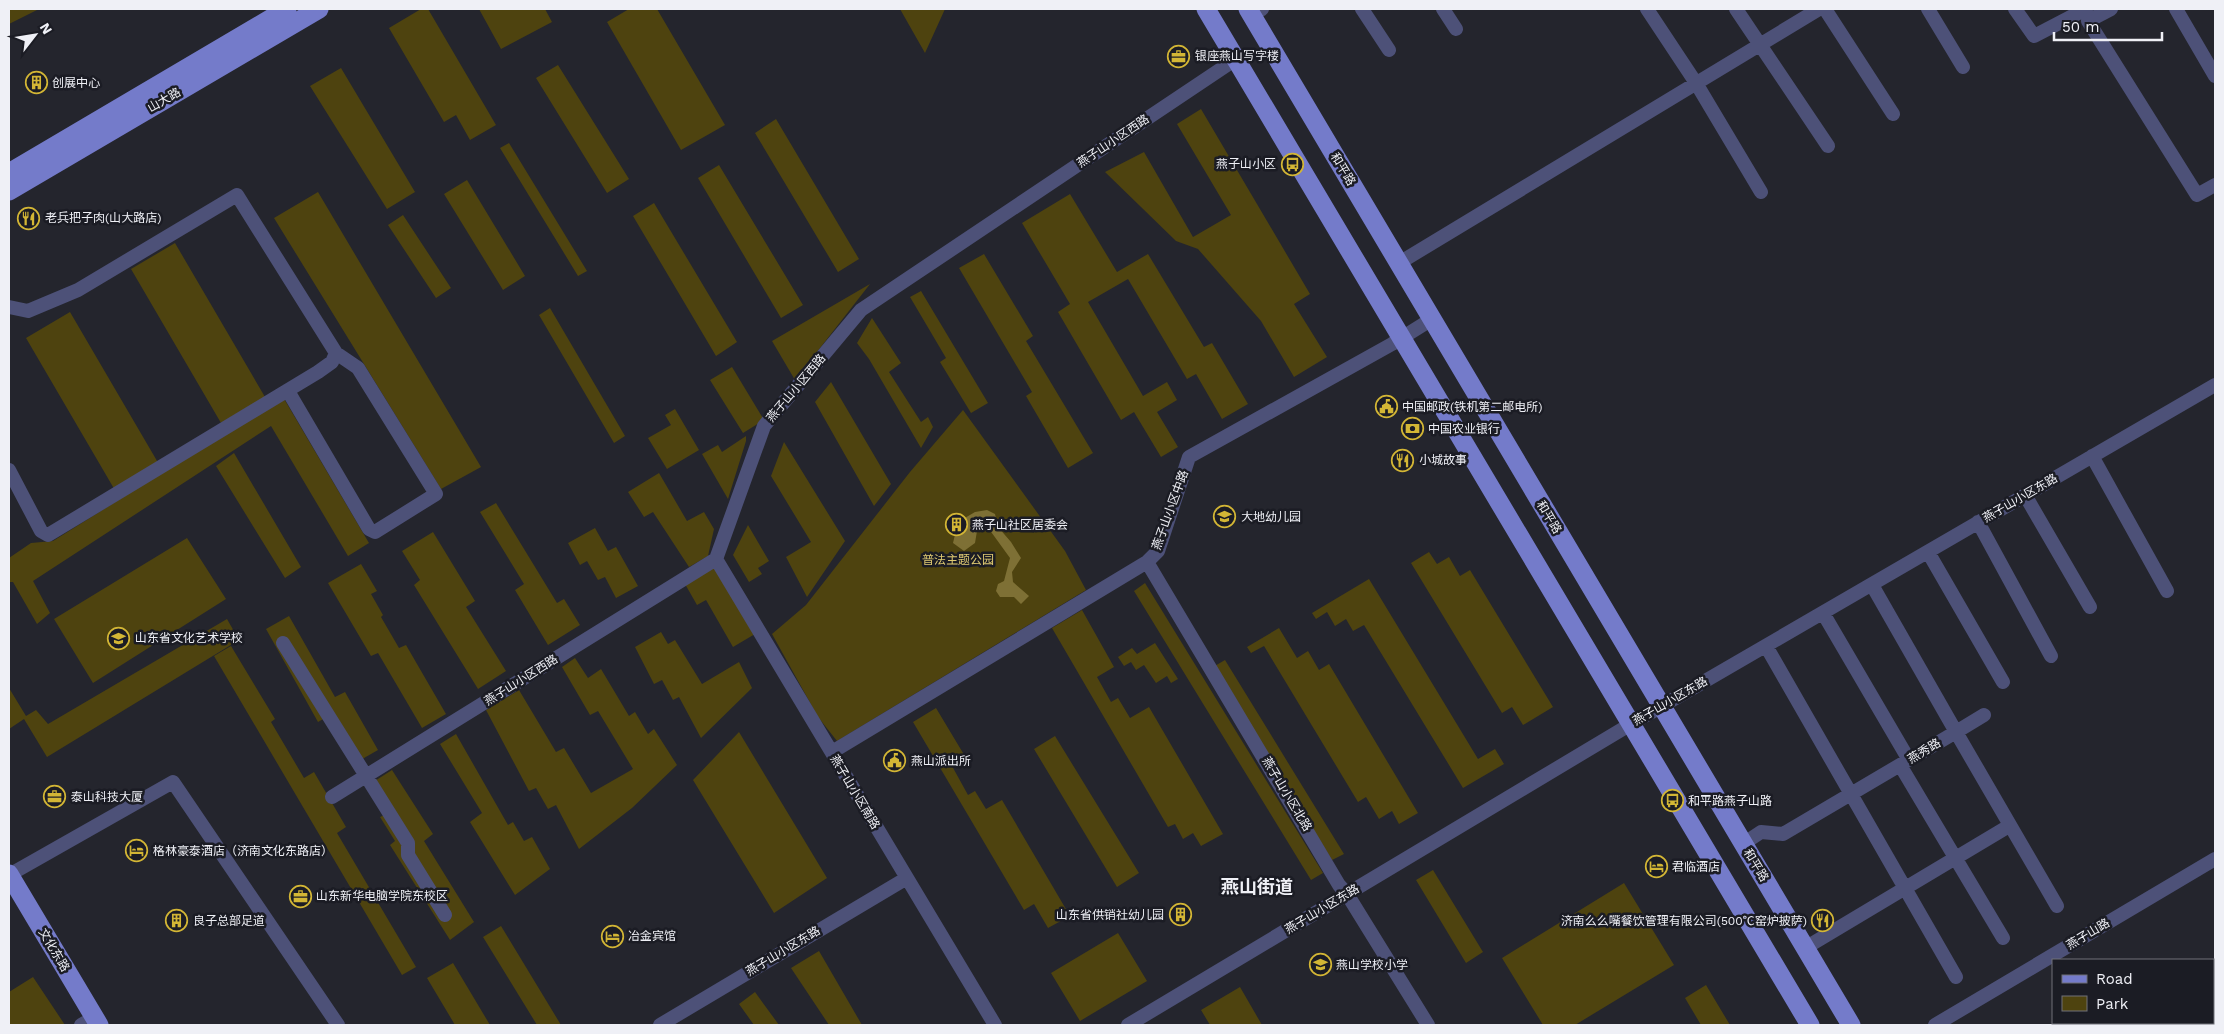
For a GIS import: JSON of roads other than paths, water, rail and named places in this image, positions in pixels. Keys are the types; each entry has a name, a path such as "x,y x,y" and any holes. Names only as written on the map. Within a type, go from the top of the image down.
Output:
{"main road":[{"name":"山大路","path":"9,173 286,9"},
{"name":"山大路","path":"9,191 319,9"},
{"path":"1206,9 1810,1025"},
{"name":"和平路","path":"1254,11 1399,263 1851,1025"},
{"name":"文化东路","path":"9,875 92,1023"}],"street":[{"path":"1362,9 1389,50"},
{"path":"1443,9 1456,28"},
{"path":"1647,9 1696,83 1761,192"},
{"path":"1736,9 1828,146"},
{"path":"1399,263 1819,9"},
{"path":"1826,9 1893,114"},
{"path":"1928,9 1963,67"},
{"path":"2015,9 2034,36 2086,9"},
{"path":"2111,9 2088,21 2197,195 2215,185"},
{"path":"2176,9 2215,76"},
{"name":"燕子山小区西路","path":"332,797 716,559 764,426 861,310 1227,65 1235,57"},
{"path":"9,307 28,311 78,290 237,195 336,353 358,368 436,494 375,532 369,529 288,391"},
{"name":"燕子山小区中路","path":"832,752 1147,562 1158,551 1189,458 1402,338 1432,319"},
{"path":"9,470 41,531 48,535 288,391 332,362 336,353"},
{"name":"燕子山小区东路","path":"1128,1025 1631,724 2215,385"},
{"path":"2092,456 2167,591"},
{"path":"2025,495 2090,607"},
{"path":"1978,522 2052,656"},
{"path":"1928,552 2003,682"},
{"name":"燕子山小区南路","path":"716,559 995,1025"},
{"name":"燕子山小区北路","path":"1147,562 1339,885 1347,894 1428,1025"},
{"path":"1872,585 2009,826 2057,906"},
{"path":"1822,613 1954,859 2003,938"},
{"path":"283,643 368,775 408,842 408,855 445,915"},
{"path":"1766,646 1956,977"},
{"name":"燕秀路","path":"1743,844 1761,832 1784,834 1984,715"},
{"path":"9,875 173,782 338,1025"},
{"path":"1805,948 2009,826"},
{"name":"燕子山路","path":"1936,1025 2215,859"},
{"name":"燕子山路","path":"2059,959 2215,866"},
{"name":"燕子山小区东路","path":"660,1025 907,878"},
{"path":"1948,1025 2052,964"}],"place":[{"name":"银座燕山写字楼","path":"1179,56"},
{"name":"创展中心","path":"36,83"},
{"name":"燕子山小区","path":"1292,164"},
{"name":"老兵把子肉(山大路店)","path":"29,218"},
{"name":"中国邮政(铁机第二邮电所)","path":"1386,407"},
{"name":"中国农业银行","path":"1412,429"},
{"name":"小城故事","path":"1403,460"},
{"name":"大地幼儿园","path":"1225,517"},
{"name":"燕子山社区居委会","path":"956,525"},
{"name":"山东省文化艺术学校","path":"119,638"},
{"name":"燕山派出所","path":"895,761"},
{"name":"泰山科技大厦","path":"55,797"},
{"name":"和平路燕子山路","path":"1672,801"},
{"name":"格林豪泰酒店（济南文化东路店）","path":"137,851"},
{"name":"君临酒店","path":"1656,867"},
{"name":"山东新华电脑学院东校区","path":"300,896"},
{"name":"山东省供销社幼儿园","path":"1180,915"},
{"name":"良子总部足道","path":"177,921"},
{"name":"济南么么嘴餐饮管理有限公司(500℃窑炉披萨)","path":"1823,921"},
{"name":"冶金宾馆","path":"612,936"},
{"name":"燕山学校小学","path":"1320,965"}],"district":[{"name":"燕山街道","path":"1257,886"}],"park label":[{"name":"普法主题公园","path":"958,560"}]}
